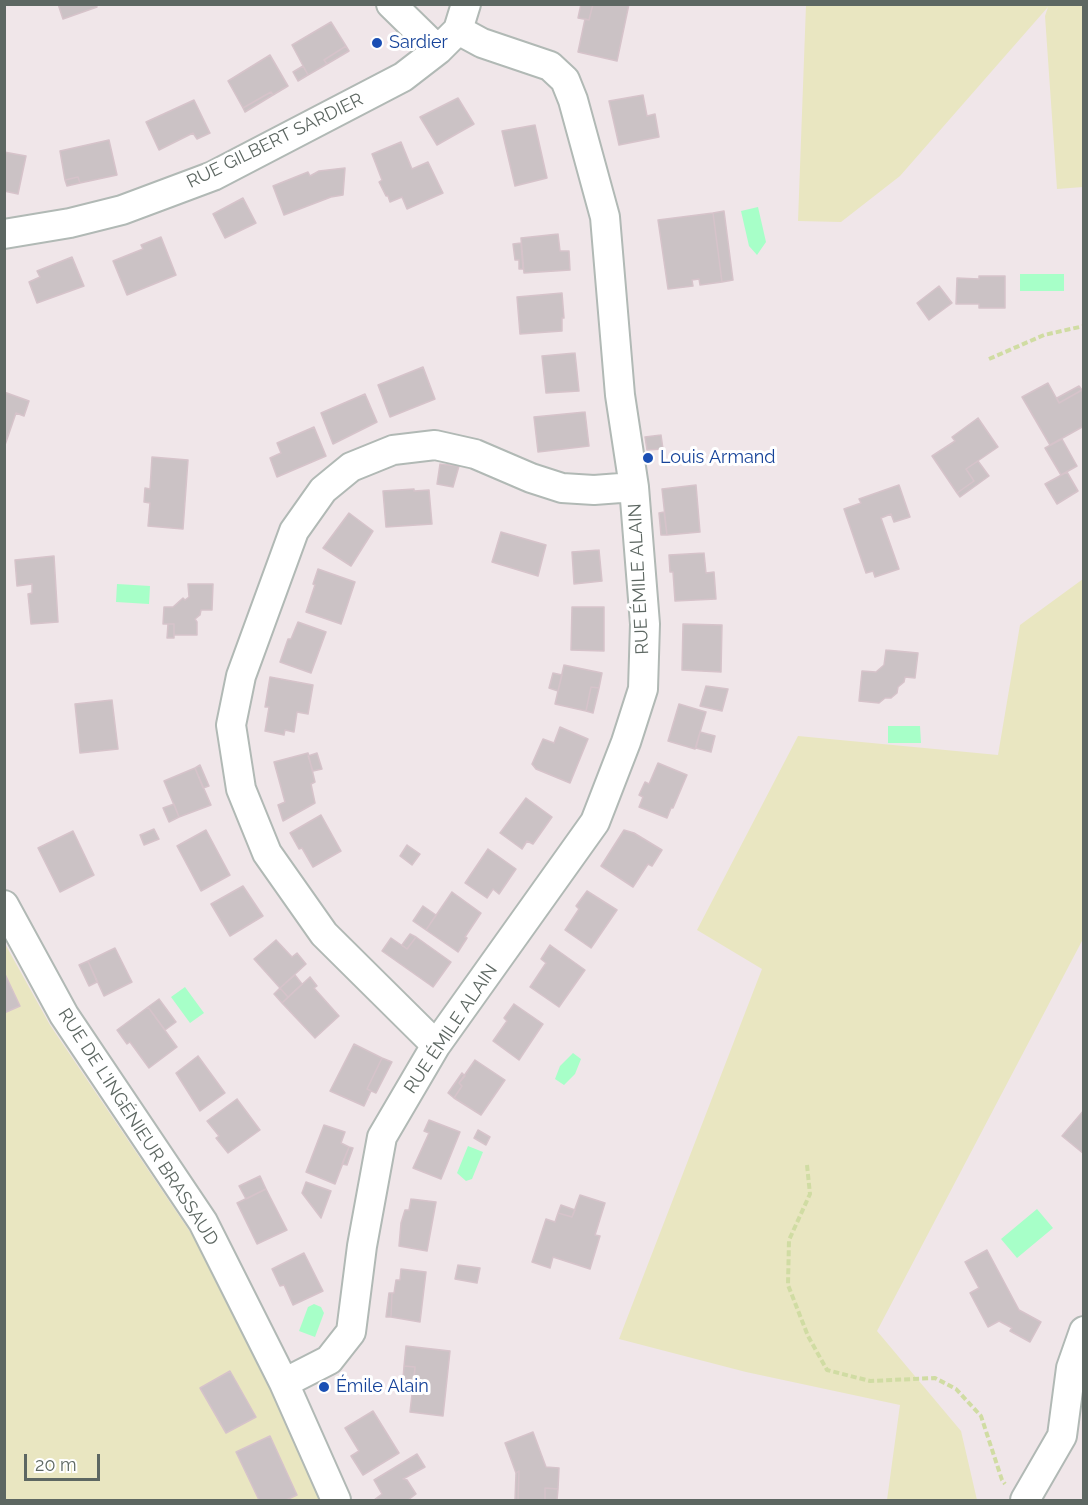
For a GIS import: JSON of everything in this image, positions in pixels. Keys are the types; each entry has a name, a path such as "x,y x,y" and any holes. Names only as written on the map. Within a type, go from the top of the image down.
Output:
{"street":[{"path":"390,4 438,50"},
{"name":"RUE GILBERT SARDIER","path":"4,234 70,223 122,210 213,176 403,77 438,50 462,17"},
{"name":"RUE ÉMILE ALAIN","path":"284,1383 329,1360 351,1332 362,1246 382,1137 436,1045 595,822 627,742 643,689 645,635 634,487 620,395 605,217 573,100 565,80 550,66 482,44 462,17"},
{"path":"436,1045 324,934 267,853 241,789 231,725 241,676 294,531 323,490 351,467 393,450 435,445 475,454 531,478 562,488 594,490 634,487"},
{"name":"RUE DE L'INGÉNIEUR BRASSAUD","path":"4,905 64,1015 203,1222 284,1383 336,1500"},
{"path":"1017,1494 1062,1436 1071,1368 1083,1331"}],"path":[{"path":"989,358 1044,334 1083,326"},
{"path":"807,1165 810,1194 789,1240 788,1285 808,1336 827,1370 870,1381 935,1378 956,1389 981,1416 1002,1480 1017,1494"}],"shaded area":[{"path":"806,5 1083,5 1083,187 1057,189 1045,16 1048,7 900,176 841,222 798,221"},
{"path":"758,207 766,242 757,255 749,246 741,211"},
{"path":"1020,274 1064,274 1064,291 1020,291"},
{"path":"1083,579 1083,939 877,1331 961,1431 977,1500 887,1500 900,1405 746,1372 619,1339 762,969 697,930 798,736 998,755 1020,625"},
{"path":"117,584 150,586 149,604 116,602"},
{"path":"888,726 920,726 921,743 888,743"},
{"path":"4,942 50,1025 201,1248 279,1400 325,1500 5,1500"},
{"path":"185,987 204,1013 190,1023 171,997"},
{"path":"573,1053 581,1059 575,1074 564,1085 555,1079 560,1066"},
{"path":"468,1146 483,1152 472,1179 466,1181 457,1173"},
{"path":"1037,1209 1053,1228 1017,1258 1001,1239"},
{"path":"314,1304 321,1307 324,1313 315,1337 299,1331 308,1307"}],"building":[{"path":"58,4 96,4 97,7 63,19"},
{"path":"581,4 593,4 589,20 578,18"},
{"path":"593,4 629,4 617,61 578,52 585,19 589,20"},
{"path":"331,22 346,46 324,60 327,64 308,75 292,45"},
{"path":"346,46 349,51 327,64 324,60"},
{"path":"270,55 288,86 273,95 271,92 243,108 228,81"},
{"path":"303,66 308,75 298,81 293,72"},
{"path":"271,92 273,95 245,112 243,108"},
{"path":"643,95 647,116 655,114 659,137 619,145 609,101"},
{"path":"458,98 474,124 437,145 420,117"},
{"path":"194,100 210,133 197,139 193,133 159,150 146,122"},
{"path":"535,125 547,178 515,186 502,131"},
{"path":"109,140 117,175 80,183 78,177 65,180 60,151"},
{"path":"401,142 412,169 428,162 443,193 407,209 402,197 390,202 386,196 379,182 382,180 372,154"},
{"path":"4,152 26,156 18,194 4,191"},
{"path":"345,168 343,195 331,197 284,215 273,186 308,172 310,176 319,171"},
{"path":"78,177 80,183 67,186 65,180"},
{"path":"243,198 256,223 225,238 213,214"},
{"path":"724,211 733,280 722,282 713,213"},
{"path":"713,213 722,282 700,285 699,279 692,280 693,286 668,289 658,220"},
{"path":"558,234 560,251 569,251 570,270 524,273 521,238"},
{"path":"161,237 176,275 127,295 113,261 143,249 141,245"},
{"path":"521,243 523,269 519,269 519,260 515,260 513,244"},
{"path":"72,257 84,286 37,303 29,282 40,277 37,271"},
{"path":"979,276 1005,276 1005,308 979,308 979,304 956,304 957,278 979,279"},
{"path":"939,286 952,303 929,320 917,303"},
{"path":"562,293 564,318 562,318 562,331 520,334 517,297"},
{"path":"575,353 579,391 546,393 542,356"},
{"path":"423,367 435,399 390,417 378,385"},
{"path":"1048,383 1059,403 1082,390 1084,394 1084,426 1050,445 1022,397"},
{"path":"1079,386 1082,390 1059,403 1057,398"},
{"path":"4,392 29,401 24,416 16,413 5,445"},
{"path":"365,394 377,422 333,444 321,413"},
{"path":"585,412 589,446 538,452 534,417"},
{"path":"978,418 998,447 966,469 974,481 957,493 932,456 955,441 952,437"},
{"path":"314,427 326,456 277,477 270,458 281,453 277,443"},
{"path":"661,435 663,449 647,450 645,437"},
{"path":"1062,439 1077,466 1061,475 1045,448"},
{"path":"152,457 188,460 183,529 148,526 150,503 144,502 145,488 150,489"},
{"path":"978,461 989,476 960,497 957,493 974,481 966,469"},
{"path":"440,464 459,466 453,487 437,484"},
{"path":"1067,472 1078,491 1057,504 1045,484"},
{"path":"696,485 700,532 667,535 662,489"},
{"path":"899,485 910,517 894,522 891,514 881,518 899,569 875,577 873,571 866,573 844,509 861,503 859,499"},
{"path":"414,489 414,491 429,490 432,524 386,527 383,491"},
{"path":"664,512 667,535 661,535 659,513"},
{"path":"349,513 373,531 351,566 323,548"},
{"path":"501,532 546,545 538,576 492,562"},
{"path":"599,550 602,581 574,584 572,552"},
{"path":"704,553 706,573 714,572 716,599 675,601 669,555"},
{"path":"54,556 58,622 31,624 28,594 32,593 32,584 17,586 15,560"},
{"path":"318,569 355,582 341,624 306,612"},
{"path":"188,584 213,584 212,610 201,610 200,615 195,619 197,635 174,635 174,624 163,624 164,607 173,607 183,598 185,600 189,597"},
{"path":"572,607 604,607 604,651 571,650"},
{"path":"298,622 326,632 311,673 280,662 288,639 291,639"},
{"path":"168,624 174,624 174,638 167,638"},
{"path":"683,624 722,625 721,672 682,670"},
{"path":"886,650 918,653 915,678 905,677 897,693 879,703 859,701 862,671 876,672 884,665"},
{"path":"564,665 602,673 599,688 591,687 586,711 555,704"},
{"path":"553,673 562,675 558,691 549,688"},
{"path":"270,677 313,685 308,714 297,712 294,732 285,730 284,735 265,731 269,707 265,707"},
{"path":"706,686 728,689 722,711 700,706"},
{"path":"591,687 599,688 593,713 586,711"},
{"path":"112,700 118,749 80,753 75,704"},
{"path":"679,704 706,712 695,749 668,741"},
{"path":"560,727 588,739 570,783 536,769 532,764 543,739 554,743"},
{"path":"700,732 715,736 711,752 696,748"},
{"path":"308,753 315,782 311,784 315,803 283,821 278,805 285,802 274,762"},
{"path":"317,753 322,769 313,771 308,756"},
{"path":"658,763 687,775 667,818 639,807 643,797 639,795 645,782 649,784"},
{"path":"200,765 209,786 203,788 195,768"},
{"path":"195,768 211,805 179,817 164,781"},
{"path":"526,798 552,817 533,844 527,841 522,849 500,833"},
{"path":"174,804 179,817 169,822 163,808"},
{"path":"321,815 341,851 313,867 290,833"},
{"path":"154,829 159,839 144,845 140,835"},
{"path":"206,830 230,875 201,891 177,846"},
{"path":"624,830 634,833 662,850 652,866 648,864 633,887 601,866"},
{"path":"73,831 94,875 60,892 38,848"},
{"path":"407,845 420,854 412,865 400,856"},
{"path":"488,849 516,869 499,894 493,889 487,898 465,883"},
{"path":"243,886 263,916 230,936 211,904"},
{"path":"587,891 617,910 591,948 565,930 579,909 576,906"},
{"path":"452,892 481,913 458,952 426,930"},
{"path":"423,906 436,915 426,930 413,921"},
{"path":"410,934 416,937 407,949 402,945"},
{"path":"416,937 451,962 433,987 382,951 391,938 407,949"},
{"path":"276,940 292,957 297,953 306,964 280,988 254,959"},
{"path":"550,945 585,970 559,1007 530,987 546,963 541,959"},
{"path":"115,948 132,982 104,996 88,961"},
{"path":"88,961 97,982 89,986 79,965"},
{"path":"4,972 20,1006 4,1013"},
{"path":"295,975 302,984 288,997 280,988"},
{"path":"310,977 317,986 314,988 339,1016 315,1038 282,1003"},
{"path":"280,988 288,997 282,1003 274,994"},
{"path":"159,999 176,1022 165,1030 148,1007"},
{"path":"514,1004 543,1024 519,1060 493,1041 507,1021 504,1018"},
{"path":"148,1007 177,1047 149,1068 130,1042 127,1044 117,1030"},
{"path":"354,1044 382,1058 367,1089 371,1091 364,1106 330,1091"},
{"path":"198,1056 225,1093 200,1111 176,1073"},
{"path":"382,1058 392,1062 376,1093 367,1089"},
{"path":"475,1060 505,1080 481,1115 454,1098 462,1086 459,1083"},
{"path":"462,1073 465,1076 459,1083 462,1086 454,1098 448,1093"},
{"path":"237,1099 260,1130 228,1153 216,1138 219,1136 207,1121"},
{"path":"1084,1110 1084,1154 1062,1136"},
{"path":"429,1120 460,1132 441,1179 413,1168 429,1133 424,1131"},
{"path":"324,1125 345,1132 341,1143 349,1147 335,1184 306,1172"},
{"path":"478,1130 490,1137 486,1145 474,1138"},
{"path":"349,1147 353,1148 347,1165 342,1164"},
{"path":"260,1176 266,1189 246,1199 239,1186"},
{"path":"306,1182 331,1191 321,1218 302,1193"},
{"path":"266,1189 287,1230 257,1244 237,1203"},
{"path":"580,1195 605,1203 595,1235 600,1236 590,1269 553,1257 550,1268 532,1262 546,1219 555,1222 558,1213 572,1217"},
{"path":"411,1199 436,1202 427,1251 399,1246 401,1223 405,1210 409,1210"},
{"path":"561,1205 575,1210 572,1217 558,1213"},
{"path":"987,1250 1019,1310 1041,1322 1030,1342 1010,1331 1012,1328 999,1321 988,1327 970,1293 979,1288 965,1262"},
{"path":"304,1253 323,1291 293,1305 284,1285 280,1286 272,1269"},
{"path":"458,1265 480,1268 477,1283 455,1279"},
{"path":"401,1269 426,1272 420,1322 391,1317 392,1293 394,1293 396,1280 400,1280"},
{"path":"389,1293 392,1293 391,1317 386,1317"},
{"path":"406,1346 450,1351 443,1416 410,1412 415,1367 404,1366"},
{"path":"404,1366 415,1367 414,1380 403,1379"},
{"path":"230,1371 256,1417 226,1433 200,1388"},
{"path":"373,1411 399,1453 363,1475 351,1456 359,1451 345,1428"},
{"path":"533,1432 546,1467 559,1468 558,1489 545,1488 545,1500 518,1500 519,1471 516,1473 505,1443"},
{"path":"270,1436 297,1495 286,1500 259,1500 236,1452"},
{"path":"417,1454 425,1467 403,1479 407,1480 416,1494 408,1500 374,1500 382,1494 374,1480"},
{"path":"519,1471 518,1500 515,1500 516,1473"},
{"path":"545,1488 558,1489 557,1500 545,1500"}],"place":[{"name":"Sardier","path":"377,43"},
{"name":"Louis Armand","path":"648,458"},
{"name":"Émile Alain","path":"324,1387"}]}
